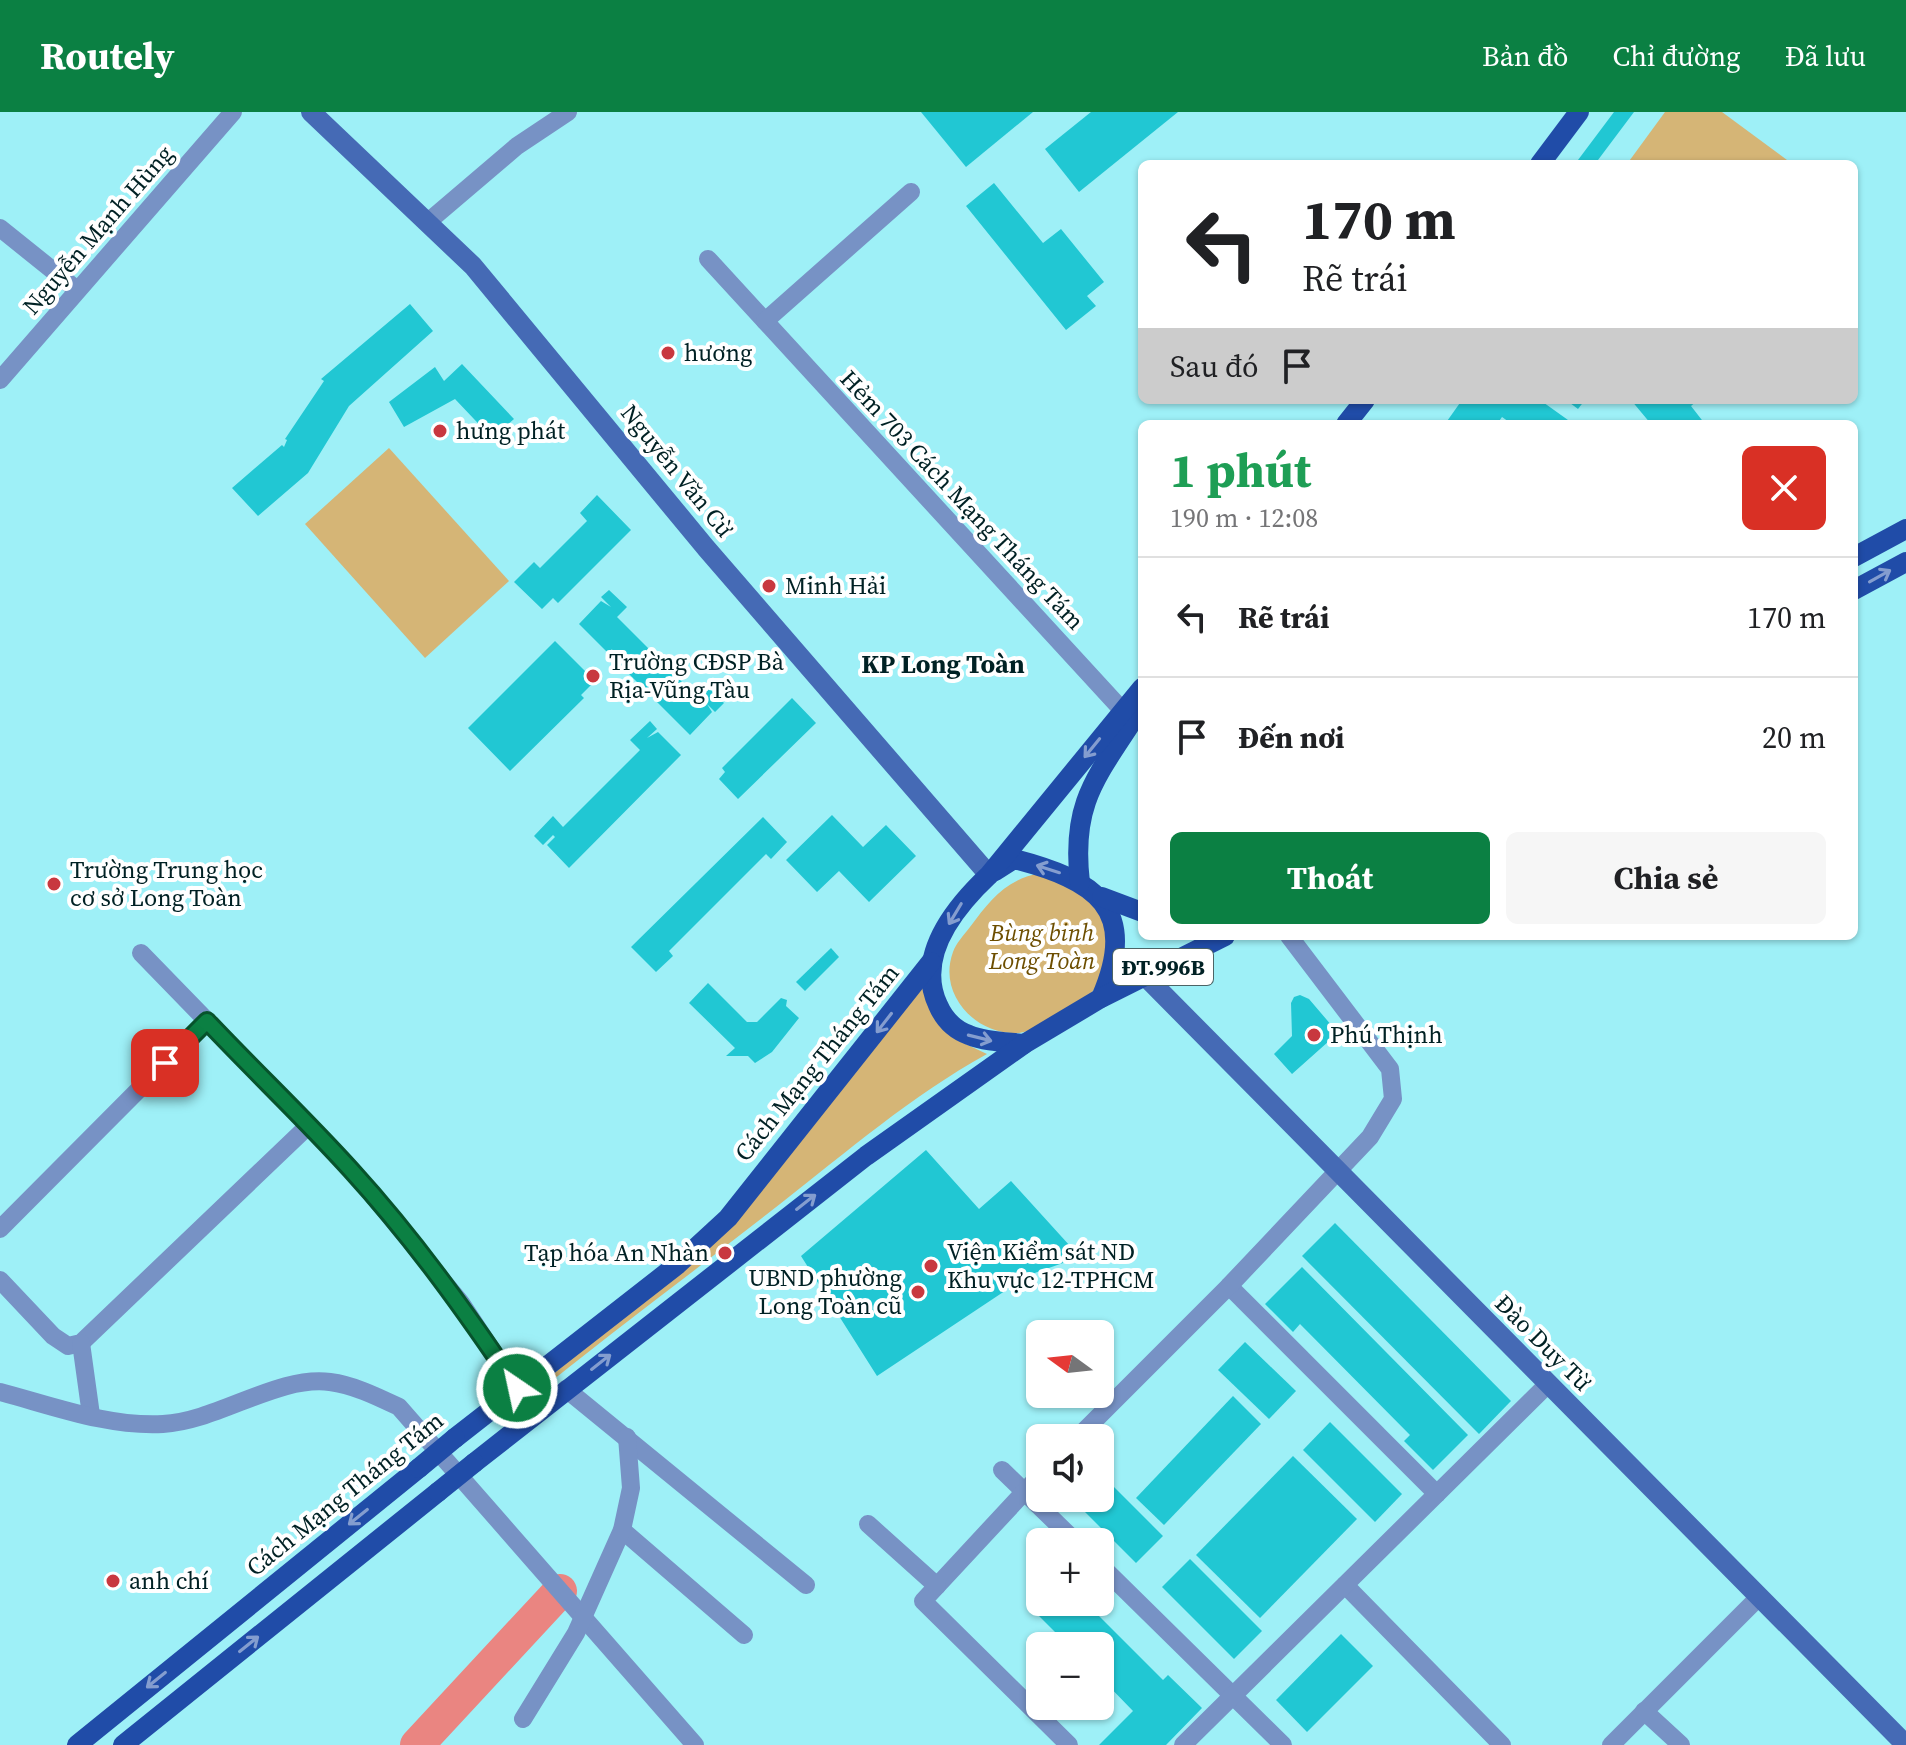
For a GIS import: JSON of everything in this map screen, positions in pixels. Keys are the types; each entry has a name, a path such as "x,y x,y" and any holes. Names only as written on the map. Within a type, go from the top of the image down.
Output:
{"main road":[{"path":"1543,160 1579,112"},
{"path":"1349,420 1362,404"},
{"path":"1858,555 1906,529"},
{"path":"1858,588 1906,562"},
{"path":"1024,1044 967,1035 950,1024 932,990 931,962 938,943 964,899 989,875 1132,708"},
{"path":"1080,883 1077,831 1083,804 1132,708"},
{"path":"989,875 1014,859 1061,873 1102,897 1138,910"},
{"path":"123,1745 566,1389 866,1156 1024,1044 1101,998 1111,976 1114,953 1114,929 1102,897"},
{"name":"ĐT.996B","path":"1101,998 1217,940"},
{"name":"Cách Mạng Tháng Tám","path":"77,1745 517,1388 678,1264 728,1218 931,962"}],"street":[{"name":"Nguyễn Mạnh Hùng","path":"0,380 233,112"},
{"name":"Nguyễn Văn Cừ","path":"311,112 429,221 483,277 706,548 989,875"},
{"path":"429,221 517,146 568,112"},
{"path":"765,321 911,192"},
{"path":"0,228 76,289"},
{"name":"Hẻm 703 Cách Mạng Tháng Tám","path":"708,259 1132,708"},
{"path":"1091,1424 1229,1286 1370,1137 1393,1099 1390,1069 1292,940"},
{"path":"141,953 350,1168 461,1303 517,1388"},
{"name":"Đào Duy Từ","path":"1145,976 1906,1745"},
{"path":"0,1229 207,1021"},
{"path":"0,1280 53,1336 68,1346 81,1343 307,1127"},
{"path":"1229,1286 1437,1494"},
{"path":"81,1343 91,1415"},
{"path":"0,1392 141,1424 167,1423 217,1413 302,1384 332,1382 361,1390 399,1407 695,1745"},
{"path":"1183,1745 1548,1384"},
{"path":"566,1389 806,1585"},
{"path":"523,1719 584,1616 622,1530 631,1501 627,1437"},
{"path":"1002,1470 1062,1528"},
{"path":"1024,1491 923,1601 1069,1745"},
{"path":"868,1524 937,1586"},
{"path":"622,1530 744,1635"},
{"path":"1114,1579 1283,1745"},
{"path":"1345,1585 1502,1745"},
{"path":"1611,1745 1759,1597"},
{"path":"1644,1711 1681,1745"}],"green space":[{"path":"1665,112 1722,112 1787,160 1630,160"},
{"path":"389,448 509,581 425,658 305,524"},
{"name":"Bùng binh Long Toàn","path":"1041,873 1095,898 1109,939 1109,956 1096,987 1088,997 1059,1016 1019,1033 989,1028 964,1010 956,997 950,968 953,952 977,917 1000,892 1018,880"},
{"path":"923,986 955,1039 987,1054 880,1125 529,1399 527,1396 650,1293"}],"building":[{"path":"921,112 1033,112 966,167"},
{"path":"1091,112 1178,112 1079,192 1045,149"},
{"path":"1614,112 1634,112 1598,160 1578,160"},
{"path":"994,183 1043,243 1061,229 1104,282 1087,296 1096,306 1066,330 966,206"},
{"path":"410,304 433,331 349,406 308,473 258,516 232,488 282,445 284,447 285,439 324,381 321,379"},
{"path":"462,364 514,419 492,438 455,399 404,427 389,402 435,367 444,381"},
{"path":"1459,404 1546,404 1568,420 1506,420 1502,417 1500,420 1448,420"},
{"path":"1634,404 1693,404 1691,406 1702,420 1648,420"},
{"path":"597,495 631,530 558,603 553,598 542,609 514,582 534,562 540,568 587,521 580,513"},
{"path":"609,590 627,607 617,617 696,696 706,685 724,703 715,712 707,704 712,712 690,735 579,624 601,601 611,607 601,597"},
{"path":"555,641 595,681 581,695 584,698 510,771 468,728"},
{"path":"792,698 816,723 738,799 719,779 725,772 722,768"},
{"path":"650,721 657,729 647,738 658,732 681,755 569,868 547,845 555,837 553,835 543,845 534,836 553,816 563,827 640,750 630,740"},
{"path":"832,815 863,847 886,825 916,856 869,902 839,871 817,892 786,860"},
{"path":"763,817 787,842 771,859 766,854 669,951 673,956 656,972 631,947"},
{"path":"831,948 839,957 805,991 796,982"},
{"path":"708,983 747,1022 757,1022 781,998 787,1000 786,1006 799,1018 772,1052 755,1063 748,1056 726,1056 735,1048 689,1003"},
{"name":"Phú Thịnh","path":"1300,995 1309,999 1338,1033 1292,1074 1274,1054 1292,1036 1291,1003 1294,997"},
{"name":"Viện Kiểm sát ND Khu vực 12-TPHCM","path":"926,1150 979,1209 1011,1181 1080,1257 1029,1275 877,1376 801,1256"},
{"path":"1335,1223 1511,1401 1479,1434 1302,1256"},
{"path":"1302,1267 1468,1435 1433,1470 1404,1441 1410,1435 1300,1324 1293,1332 1265,1304"},
{"path":"1245,1342 1296,1391 1269,1419 1218,1370"},
{"path":"1233,1396 1261,1424 1164,1525 1136,1498"},
{"path":"1330,1422 1402,1494 1375,1522 1303,1450"},
{"path":"1293,1456 1357,1519 1260,1618 1196,1555"},
{"path":"1114,1487 1163,1536 1136,1563 1114,1541 1114,1528 1101,1528 1085,1512 1114,1512"},
{"path":"1190,1559 1262,1631 1234,1659 1162,1587"},
{"path":"1039,1616 1099,1616 1163,1680 1168,1675 1202,1708 1166,1745 1099,1745 1133,1711 1114,1691 1114,1632 1055,1632"},
{"path":"1341,1634 1373,1666 1307,1732 1276,1700"}],"waterway":[{"path":"417,1745 560,1591"}],"place":[{"name":"hương","path":"668,353"},
{"name":"hưng phát","path":"440,431"},
{"name":"Minh Hải","path":"769,586"},
{"name":"Trường CĐSP Bà Rịa-Vũng Tàu","path":"593,676"},
{"name":"Trường Trung học cơ sở Long Toàn","path":"54,884"},
{"name":"Phú Thịnh","path":"1314,1035"},
{"name":"Tạp hóa An Nhàn","path":"725,1253"},
{"name":"Viện Kiểm sát ND Khu vực 12-TPHCM","path":"931,1266"},
{"name":"UBND phường Long Toàn cũ","path":"918,1292"},
{"name":"anh chí","path":"113,1581"}],"district":[{"name":"KP Long Toàn","path":"943,664"}],"route":[{"path":"165,1063 207,1021 350,1168 461,1303 517,1388"}]}
